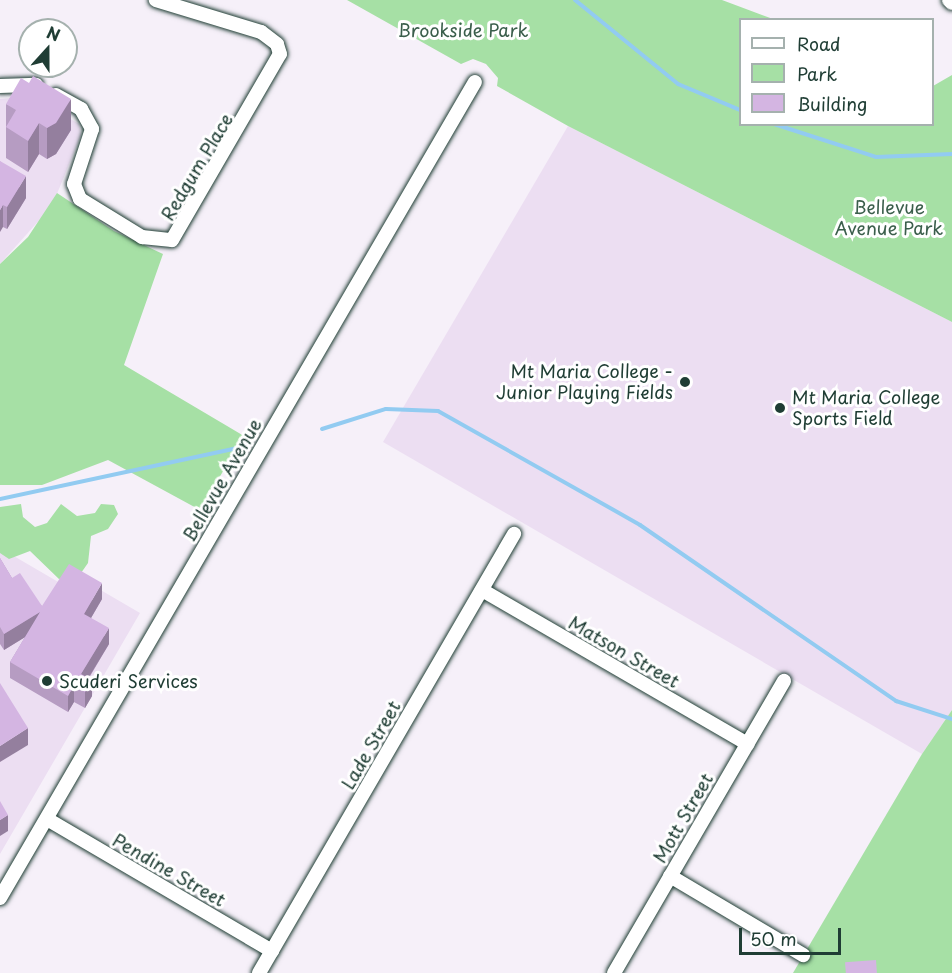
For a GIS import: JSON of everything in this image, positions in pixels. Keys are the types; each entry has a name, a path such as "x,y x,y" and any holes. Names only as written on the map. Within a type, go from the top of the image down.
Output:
{"street":[{"name":"Redgum Place","path":"0,86 34,85 81,109 92,129 74,184 80,199 142,237 167,242 180,233 278,65 277,44 261,32 156,0"},
{"name":"Bellevue Avenue","path":"0,898 475,81"},
{"name":"Lade Street","path":"259,973 514,534"},
{"name":"Matson Street","path":"482,590 748,744"},
{"name":"Mott Street","path":"614,973 784,681"},
{"name":"Pendine Street","path":"47,819 272,951"},
{"path":"670,876 803,955"}],"shaded area":[{"path":"31,96 79,124 81,135 52,206 0,264 0,99"},
{"name":"Mt Maria College - Junior Playing Fields","path":"568,126 952,322 952,710 922,754 383,442"},
{"path":"0,548 60,583 68,571 140,613 0,854"}],"green space":[{"name":"Bellevue Avenue Park","path":"347,0 722,0 770,18 739,18 739,126 934,126 934,85 952,75 952,322 568,126 497,86 498,78 486,64 473,59 461,64"},
{"path":"57,193 114,231 163,254 124,365 244,436 200,510 108,460 42,485 0,485 0,264 28,237"},
{"path":"21,504 23,517 35,527 47,523 61,504 77,516 95,513 101,504 114,505 118,514 108,529 91,536 88,563 81,573 59,579 30,551 9,559 0,553 0,507"},
{"path":"952,710 952,973 793,973 922,754"}],"building":[{"path":"21,78 29,83 32,78 36,78 71,99 56,123 47,128 39,123 28,141 6,127 16,110 6,104"},
{"path":"0,161 26,176 7,207 3,205 0,210"},
{"path":"0,558 12,578 20,573 42,606 69,564 102,583 84,614 109,628 81,674 92,680 85,692 74,685 68,696 10,662 40,612 4,634 0,627"},
{"path":"0,683 28,728 0,746"},
{"path":"0,801 8,815 0,820"},
{"path":"876,960 877,973 846,973 845,962"}],"waterway":[{"path":"575,0 678,84 739,110"},
{"path":"780,126 876,157 952,154"},
{"path":"322,429 386,409 438,411 640,525 896,701 952,719"},
{"path":"0,499 243,447"}],"place":[{"name":"Mt Maria College - Junior Playing Fields","path":"685,382"},
{"name":"Mt Maria College Sports Field","path":"780,408"},
{"name":"Scuderi Services","path":"47,681"}],"park label":[{"name":"Brookside Park","path":"463,30"}]}
